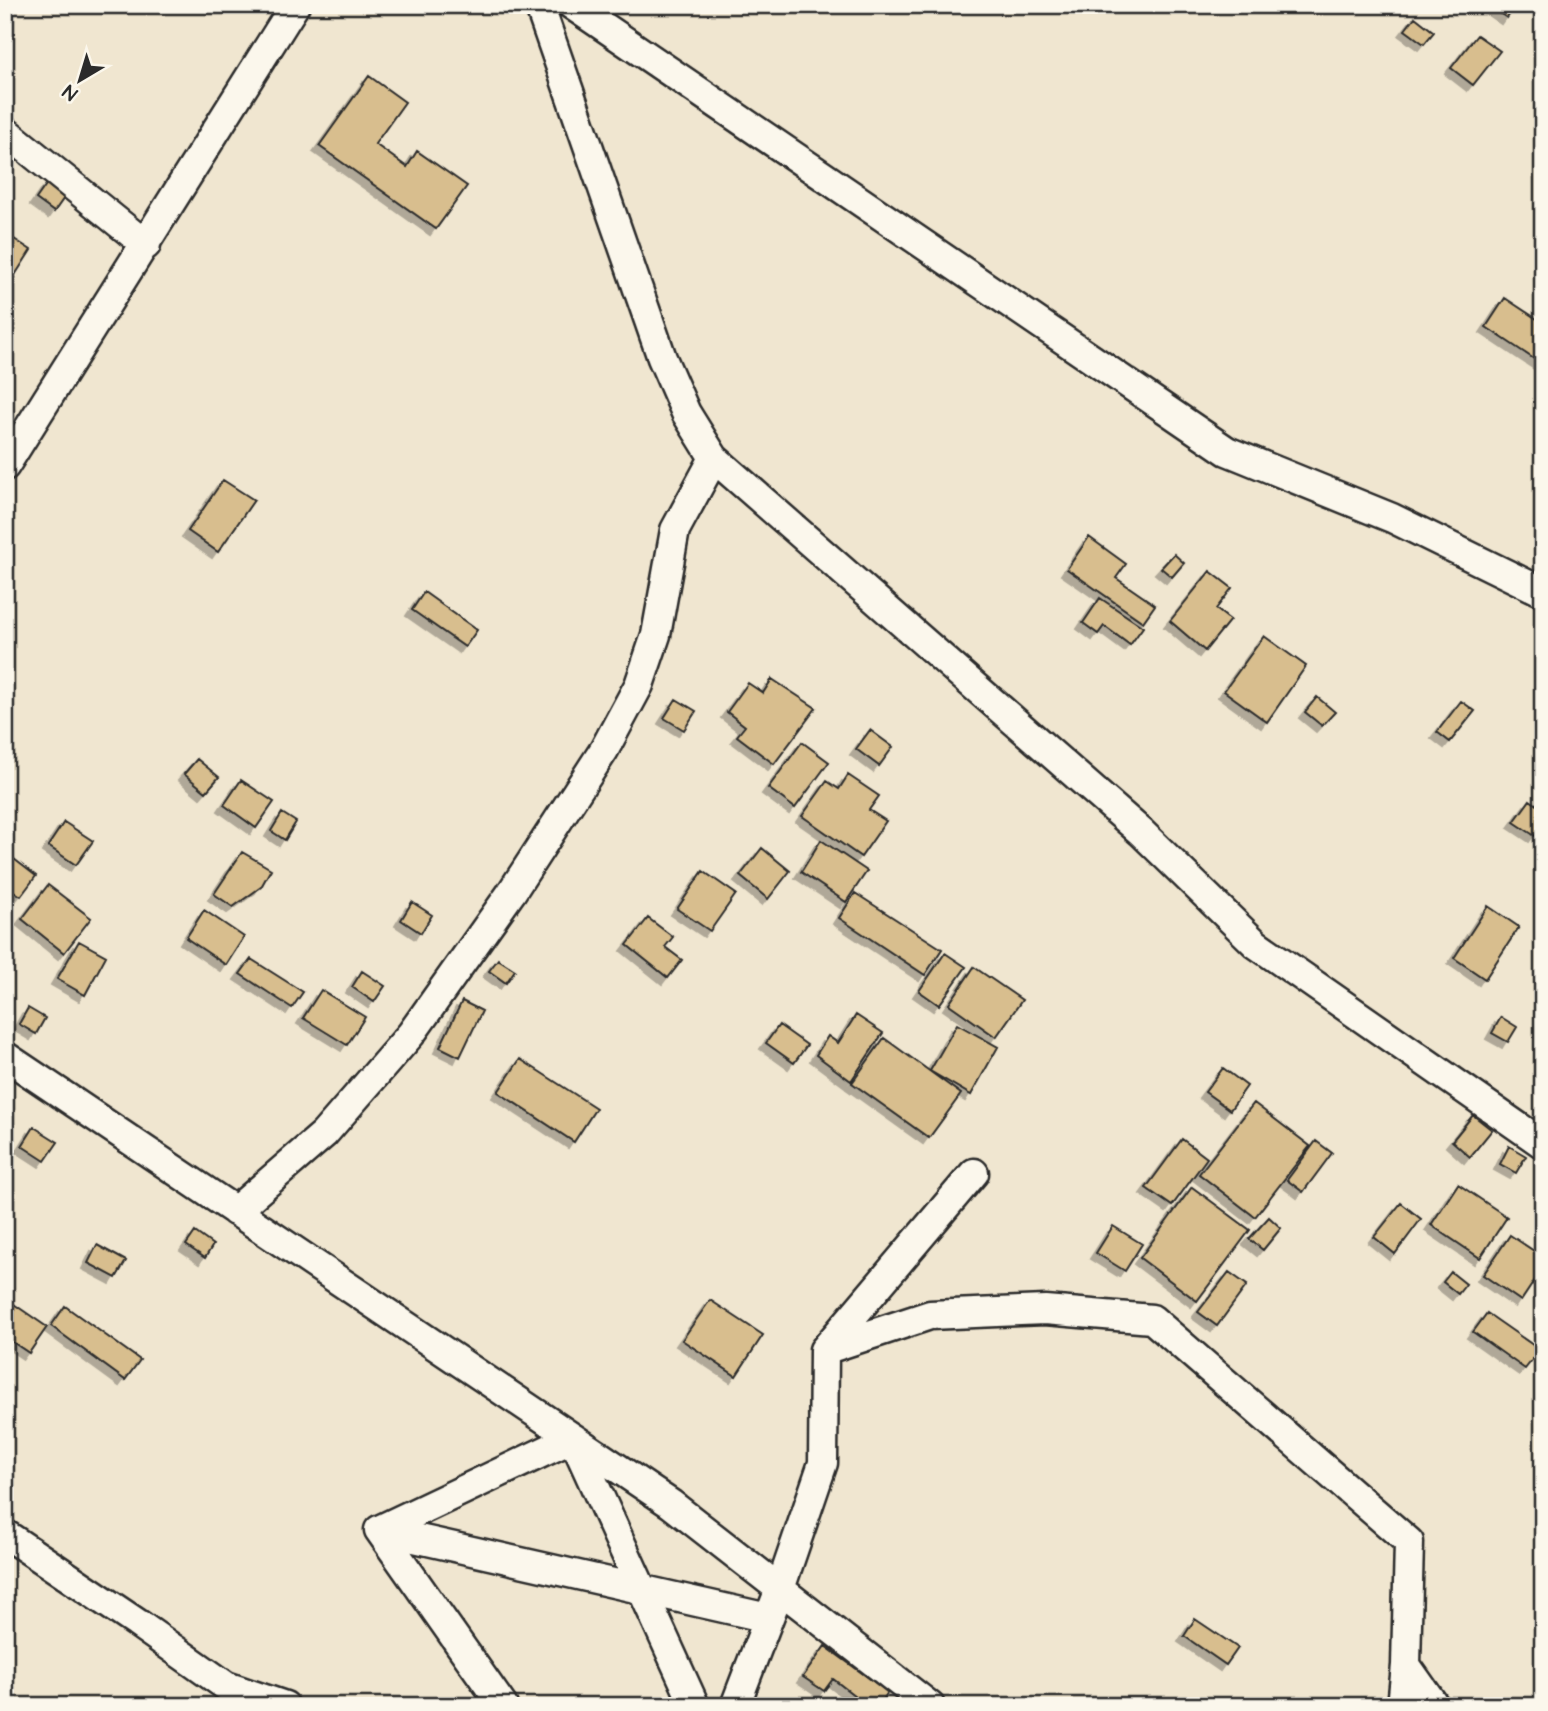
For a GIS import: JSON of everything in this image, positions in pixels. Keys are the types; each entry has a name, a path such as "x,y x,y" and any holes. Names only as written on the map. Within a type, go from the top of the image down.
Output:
{"street":[{"path":"5,466 295,5"},
{"path":"539,5 662,358 686,413 714,458 1141,832 1255,944 1543,1144"},
{"path":"572,5 1227,451 1392,518 1543,592"},
{"path":"5,131 146,245"},
{"path":"235,1211 324,1134 411,1034 511,893 604,750 639,685 656,635 676,530 714,458"},
{"path":"5,1056 671,1504 930,1706"},
{"path":"735,1706 780,1589 822,1463 824,1350 974,1172"},
{"path":"824,1350 930,1315 1045,1310 1152,1320 1409,1542 1406,1665 1402,1706"},
{"path":"379,1530 573,1438"},
{"path":"573,1438 695,1706"},
{"path":"379,1530 768,1618"},
{"path":"379,1530 503,1706"},
{"path":"5,1534 137,1623 232,1696 285,1706"},
{"path":"1406,1665 1435,1706"}],"building":[{"path":"1488,5 1516,5 1507,18"},
{"path":"1415,17 1434,32 1424,44 1405,30"},
{"path":"1477,35 1500,51 1473,85 1451,68"},
{"path":"369,76 405,102 375,144 407,167 417,151 467,186 436,229 319,146"},
{"path":"48,182 66,195 54,212 36,199"},
{"path":"11,237 31,250 10,283 5,280 5,246"},
{"path":"1505,298 1543,323 1543,365 1486,327"},
{"path":"223,480 254,500 218,552 188,531"},
{"path":"1089,537 1126,564 1116,578 1155,605 1143,622 1067,569"},
{"path":"1174,554 1184,563 1172,577 1161,568"},
{"path":"1210,571 1232,588 1216,609 1230,620 1205,651 1170,621"},
{"path":"424,592 477,630 465,647 412,610"},
{"path":"1100,598 1143,627 1130,645 1104,626 1098,634 1083,623"},
{"path":"1264,636 1306,666 1267,722 1224,691"},
{"path":"772,679 816,708 774,764 737,736 745,726 727,712 748,683 763,693"},
{"path":"1317,697 1335,712 1322,726 1305,712"},
{"path":"676,699 696,711 684,730 664,718"},
{"path":"1461,701 1475,711 1450,742 1437,732"},
{"path":"870,730 893,747 879,766 856,749"},
{"path":"802,742 829,762 795,808 768,788"},
{"path":"197,759 219,777 206,792 184,774"},
{"path":"848,775 879,796 869,810 886,821 861,857 802,816 827,781 839,789"},
{"path":"241,780 274,802 256,828 224,805"},
{"path":"1530,800 1543,809 1543,825 1535,836 1514,822"},
{"path":"282,813 296,822 285,840 271,831"},
{"path":"64,822 93,841 76,865 48,846"},
{"path":"821,840 867,871 846,902 801,872"},
{"path":"762,848 790,871 768,899 740,876"},
{"path":"242,852 271,869 261,887 233,907 214,894"},
{"path":"14,859 36,876 21,896 5,885 5,869"},
{"path":"703,871 736,894 710,931 677,909"},
{"path":"48,885 91,918 64,953 22,919"},
{"path":"855,893 942,949 925,975 839,918"},
{"path":"412,902 432,915 421,933 401,920"},
{"path":"1488,906 1519,927 1485,979 1454,958"},
{"path":"204,910 244,937 226,965 186,938"},
{"path":"648,918 673,937 665,947 682,960 668,978 627,945"},
{"path":"79,941 106,956 85,995 57,979"},
{"path":"945,953 966,967 939,1005 919,991"},
{"path":"251,959 303,992 292,1008 240,974"},
{"path":"498,959 515,970 506,983 489,971"},
{"path":"974,967 1022,1000 996,1037 949,1004"},
{"path":"362,971 385,986 374,1002 352,987"},
{"path":"321,990 365,1017 347,1045 303,1018"},
{"path":"462,1001 482,1011 460,1057 440,1047"},
{"path":"28,1008 45,1018 36,1034 19,1024"},
{"path":"856,1015 883,1033 851,1081 816,1055 828,1036 838,1043"},
{"path":"1501,1017 1517,1027 1508,1042 1492,1033"},
{"path":"957,1024 998,1047 971,1095 930,1071"},
{"path":"779,1025 807,1045 794,1063 766,1043"},
{"path":"884,1038 961,1094 929,1138 852,1083"},
{"path":"520,1059 596,1108 574,1142 498,1092"},
{"path":"1223,1068 1247,1086 1230,1110 1205,1092"},
{"path":"1254,1103 1310,1146 1255,1217 1199,1174"},
{"path":"1473,1115 1492,1130 1470,1157 1452,1141"},
{"path":"34,1127 58,1142 45,1161 22,1146"},
{"path":"1182,1139 1207,1158 1172,1206 1146,1188"},
{"path":"1316,1141 1332,1153 1303,1192 1287,1180"},
{"path":"1509,1146 1526,1156 1516,1173 1500,1164"},
{"path":"1458,1184 1507,1217 1480,1258 1431,1225"},
{"path":"1192,1187 1250,1230 1197,1301 1140,1258"},
{"path":"1401,1203 1421,1219 1395,1254 1374,1237"},
{"path":"1269,1217 1281,1228 1263,1250 1249,1239"},
{"path":"1113,1226 1142,1244 1125,1271 1096,1253"},
{"path":"195,1232 213,1245 205,1258 186,1245"},
{"path":"1510,1235 1543,1257 1543,1268 1521,1301 1483,1275"},
{"path":"97,1245 126,1261 116,1278 88,1263"},
{"path":"1229,1272 1247,1285 1217,1326 1198,1312"},
{"path":"1451,1272 1466,1284 1458,1294 1443,1282"},
{"path":"5,1298 47,1327 29,1353 5,1337"},
{"path":"710,1300 763,1335 736,1376 682,1340"},
{"path":"65,1306 140,1360 125,1380 51,1326"},
{"path":"1487,1313 1540,1350 1525,1369 1473,1332"},
{"path":"1195,1619 1238,1648 1226,1665 1184,1636"},
{"path":"825,1646 888,1692 879,1706 868,1706 833,1679 824,1691 803,1677"}]}
